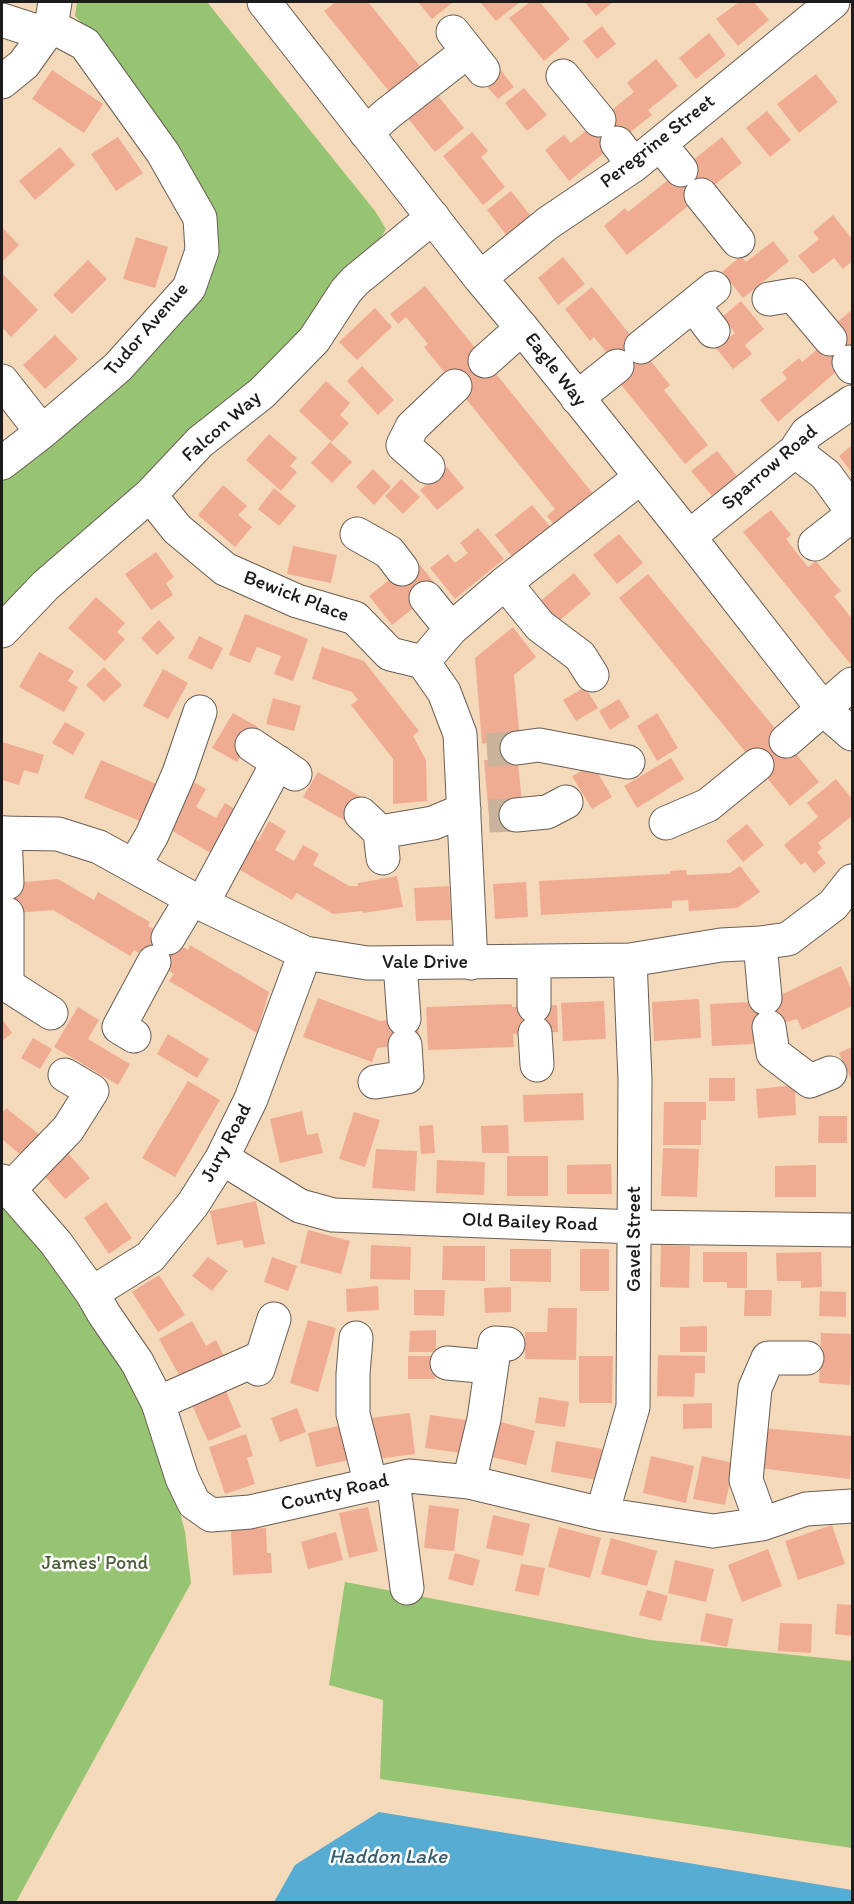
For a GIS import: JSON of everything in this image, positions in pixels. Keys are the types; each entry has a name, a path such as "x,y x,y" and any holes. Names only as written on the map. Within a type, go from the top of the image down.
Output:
{"street":[{"name":"Eagle Way","path":"264,2 366,134 689,537 823,709 852,734"},
{"name":"Peregrine Street","path":"480,278 548,223 617,142 660,144 833,2"},
{"name":"Tudor Avenue","path":"2,20 50,20 85,44 163,153 200,218 202,251 189,288 118,367 2,463"},
{"path":"2,82 24,64 50,20"},
{"path":"366,134 387,114 468,51"},
{"path":"564,76 617,142"},
{"path":"660,144 681,170"},
{"path":"701,195 738,242"},
{"name":"Falcon Way","path":"2,631 46,585 150,495 200,442 262,393 314,340 355,281 433,217"},
{"path":"770,299 793,295 844,356"},
{"path":"577,398 704,297 713,331"},
{"path":"485,360 522,328"},
{"path":"2,381 42,432"},
{"path":"428,467 403,445 407,422 455,386"},
{"name":"Sparrow Road","path":"689,537 795,451 807,434 852,402"},
{"path":"795,451 826,476 852,513 815,544"},
{"path":"628,762 539,745 488,750 460,734 444,693 423,662 451,629 641,477"},
{"name":"Bewick Place","path":"150,495 177,530 225,569 297,601 355,618 390,654 423,662"},
{"path":"357,534 389,552 402,569"},
{"path":"506,583 540,626 580,656 592,675"},
{"path":"426,598 451,629"},
{"path":"786,741 852,684"},
{"path":"134,866 152,835 179,774 200,712"},
{"path":"471,963 488,750"},
{"path":"134,1036 119,1027 161,950 197,901 275,761"},
{"path":"666,824 708,805 757,765"},
{"path":"375,835 483,815 547,812 566,802"},
{"path":"3,833 7,898 7,985 51,1013"},
{"name":"Vale Drive","path":"3,833 58,834 99,847 197,901 305,953 367,963 630,960 722,945 788,939 833,905 852,881"},
{"path":"760,943 772,1053 810,1081 830,1073"},
{"name":"Jury Road","path":"92,1293 150,1257 193,1204 222,1158 251,1099 305,953"},
{"name":"Gavel Street","path":"602,1514 633,1407 635,1079 630,960"},
{"path":"534,962 537,1065"},
{"path":"375,1082 407,1077 400,963"},
{"path":"5,1185 68,1130 92,1091 65,1075"},
{"name":"Old Bailey Road","path":"222,1158 300,1206 333,1215 635,1227 852,1230"},
{"name":"County Road","path":"5,1185 56,1243 137,1362 158,1404 182,1478 194,1503 211,1515 250,1512 409,1476 469,1482 602,1514 713,1531 762,1524 806,1509 852,1506"},
{"path":"158,1404 260,1363 274,1318"},
{"path":"356,1338 353,1414 382,1482 407,1588"},
{"path":"447,1363 500,1356 469,1482"},
{"path":"762,1524 746,1480 755,1388 768,1358 807,1358"}],"green space":[{"path":"77,2 207,2 375,211 386,229 375,248 278,357 156,464 139,485 2,608 2,479 26,461 213,254 105,46 75,16"},
{"name":"James' Pond","path":"2,1196 70,1279 134,1384 163,1445 185,1532 191,1583 16,1902 2,1902"},
{"path":"345,1582 650,1640 852,1661 852,1848 380,1779 383,1700 329,1685"}],"water":[{"name":"Haddon Lake","path":"379,1812 852,1890 852,1902 274,1902 295,1865"}],"building":[{"path":"336,2 368,2 427,75 396,100 324,11"},
{"path":"418,2 453,2 432,19"},
{"path":"480,2 520,2 496,21"},
{"path":"530,2 540,2 570,39 544,61 509,18"},
{"path":"585,2 613,2 596,16"},
{"path":"739,2 754,2 769,20 738,46 716,19"},
{"path":"602,26 616,44 597,59 583,41"},
{"path":"709,33 726,55 696,79 679,58"},
{"path":"656,59 678,86 648,110 652,115 569,181 545,150 564,135 571,143 634,92 627,83"},
{"path":"499,68 514,87 498,99 483,82"},
{"path":"52,70 103,104 84,133 32,99"},
{"path":"816,74 838,102 799,133 777,104"},
{"path":"524,88 547,115 527,131 505,103"},
{"path":"435,92 464,128 435,152 406,116"},
{"path":"767,111 791,140 770,157 746,128"},
{"path":"472,132 488,151 481,157 505,187 483,205 443,156"},
{"path":"118,137 143,173 116,191 91,154"},
{"path":"722,137 742,163 627,255 604,226 625,208 628,212"},
{"path":"60,147 75,165 35,200 19,181"},
{"path":"511,191 531,216 507,236 487,210"},
{"path":"833,215 852,239 852,261 843,269 834,258 813,274 798,256 819,239 813,232"},
{"path":"2,227 19,245 2,262"},
{"path":"136,237 168,247 155,288 123,279"},
{"path":"773,241 789,261 743,298 722,272 741,256 746,262"},
{"path":"563,257 585,284 558,305 538,278"},
{"path":"88,260 107,279 72,314 53,295"},
{"path":"2,273 38,310 11,337 2,327"},
{"path":"425,286 594,495 556,527 547,516 555,509 424,347 428,344 406,317 398,324 390,314"},
{"path":"592,287 670,385 664,390 708,445 685,464 615,377 622,372 594,337 590,341 565,309"},
{"path":"741,301 764,329 745,345 752,354 733,369 716,348 735,333 722,317"},
{"path":"375,308 392,327 357,360 339,342"},
{"path":"852,310 852,358 778,422 760,400 787,379 782,372 799,358 802,362 837,333 832,326"},
{"path":"55,335 78,359 45,389 23,365"},
{"path":"362,366 394,400 378,415 347,381"},
{"path":"326,381 350,403 340,415 349,423 332,442 299,411"},
{"path":"269,434 297,458 290,466 297,472 281,491 246,460"},
{"path":"330,442 352,462 332,483 311,463"},
{"path":"852,445 852,473 839,456"},
{"path":"717,451 737,476 712,496 691,471"},
{"path":"447,467 464,488 437,510 420,490"},
{"path":"373,469 391,487 374,505 356,487"},
{"path":"401,479 420,497 403,514 385,496"},
{"path":"223,485 247,506 238,515 252,527 235,547 198,515"},
{"path":"274,488 296,506 279,526 258,509"},
{"path":"532,505 552,529 515,560 495,535"},
{"path":"771,510 791,535 786,539 808,567 816,561 841,591 834,596 852,619 852,666 743,532"},
{"path":"478,528 504,559 455,599 430,568 448,554 455,563 468,553 460,543"},
{"path":"619,534 643,563 617,584 593,555"},
{"path":"293,546 337,555 331,583 287,574"},
{"path":"156,552 174,577 166,583 173,595 151,610 125,574"},
{"path":"415,559 439,588 392,625 369,596"},
{"path":"574,573 591,594 554,625 537,604"},
{"path":"648,574 819,782 790,806 619,598"},
{"path":"96,597 125,623 117,632 125,639 105,661 68,628"},
{"path":"245,614 308,639 293,681 274,674 281,656 257,647 250,663 229,655"},
{"path":"159,620 175,638 157,655 141,638"},
{"path":"513,627 536,657 514,675 520,740 516,741 522,803 517,826 490,828 484,760 488,760 487,743 482,744 475,658"},
{"path":"199,636 223,648 212,670 188,658"},
{"path":"322,647 364,661 419,731 413,736 426,760 427,801 393,804 393,759 351,705 358,700 352,692 312,679"},
{"path":"39,652 74,671 68,681 78,687 64,712 19,687"},
{"path":"104,667 122,685 104,702 86,685"},
{"path":"163,669 188,683 168,719 143,706"},
{"path":"585,687 598,708 576,721 563,700"},
{"path":"273,698 301,706 294,731 266,724"},
{"path":"619,699 630,717 610,730 599,711"},
{"path":"233,713 258,727 237,762 212,748"},
{"path":"657,713 678,748 657,761 637,726"},
{"path":"65,722 85,733 73,755 52,743"},
{"path":"2,742 44,755 38,774 24,770 19,785 2,780"},
{"path":"671,758 684,779 637,808 624,786"},
{"path":"101,760 161,786 145,823 84,798"},
{"path":"593,765 612,797 592,809 572,776"},
{"path":"318,772 363,798 349,823 303,797"},
{"path":"188,779 206,789 196,807 216,818 225,803 242,813 234,827 258,841 269,821 286,831 275,850 294,861 303,845 319,854 313,865 349,886 358,886 358,883 397,876 403,907 363,913 363,911 333,914 297,893 292,900 162,825"},
{"path":"836,779 852,799 852,816 818,843 822,848 817,852 826,863 814,873 805,862 801,865 784,845 818,817 807,803"},
{"path":"747,824 764,845 743,862 726,841"},
{"path":"740,866 760,892 737,908 689,911 688,900 672,901 672,908 541,915 539,881 670,874 670,871 686,870 687,875 730,873"},
{"path":"58,879 94,900 98,892 150,922 148,926 188,950 190,945 269,992 257,1033 169,981 174,974 134,950 130,956 53,910 2,914 2,884"},
{"path":"526,882 528,917 495,919 493,884"},
{"path":"449,886 451,920 416,921 414,888"},
{"path":"841,966 852,991 852,1006 802,1030 797,1019 753,1032 753,1044 712,1046 710,1004 751,1002 785,993"},
{"path":"318,998 380,1021 417,1017 420,1044 377,1048 372,1062 303,1037"},
{"path":"699,999 701,1038 654,1041 652,1002"},
{"path":"604,1001 606,1039 563,1041 561,1003"},
{"path":"512,1004 512,1007 557,1005 558,1032 513,1034 514,1047 428,1050 426,1007"},
{"path":"78,1007 99,1020 88,1039 130,1064 118,1085 54,1047"},
{"path":"2,1019 12,1033 2,1041"},
{"path":"168,1034 209,1059 197,1078 157,1054"},
{"path":"33,1038 52,1049 40,1069 21,1058"},
{"path":"852,1047 852,1081 839,1053"},
{"path":"709,1078 735,1078 735,1101 709,1101"},
{"path":"188,1081 220,1100 175,1177 142,1158"},
{"path":"795,1085 796,1115 758,1118 756,1089"},
{"path":"583,1093 584,1120 524,1122 523,1095"},
{"path":"664,1102 706,1102 706,1120 701,1120 701,1145 663,1145"},
{"path":"6,1108 40,1135 23,1157 2,1139 2,1114"},
{"path":"302,1111 307,1135 318,1133 323,1153 280,1163 270,1119"},
{"path":"354,1112 380,1120 365,1167 339,1159"},
{"path":"819,1116 847,1116 847,1143 818,1143"},
{"path":"433,1125 435,1153 421,1154 419,1126"},
{"path":"508,1125 509,1153 482,1153 481,1126"},
{"path":"663,1148 699,1149 697,1197 661,1196"},
{"path":"64,1149 90,1178 65,1199 40,1171"},
{"path":"376,1149 417,1151 415,1191 372,1188"},
{"path":"507,1156 548,1156 548,1196 507,1196"},
{"path":"437,1160 485,1162 484,1195 436,1193"},
{"path":"611,1164 612,1194 567,1194 567,1165"},
{"path":"816,1165 816,1197 775,1197 775,1166"},
{"path":"256,1201 265,1244 244,1248 242,1240 217,1245 210,1211"},
{"path":"106,1202 132,1238 109,1254 84,1218"},
{"path":"308,1230 350,1241 341,1274 300,1263"},
{"path":"371,1245 411,1247 410,1280 370,1279"},
{"path":"661,1245 690,1246 689,1288 660,1287"},
{"path":"443,1246 485,1246 485,1281 442,1280"},
{"path":"510,1249 551,1249 551,1282 510,1281"},
{"path":"580,1249 609,1249 609,1291 580,1291"},
{"path":"703,1252 747,1252 747,1288 727,1288 727,1282 703,1282"},
{"path":"821,1252 822,1287 801,1288 801,1281 777,1281 776,1253"},
{"path":"208,1257 228,1271 212,1291 192,1276"},
{"path":"272,1257 297,1266 288,1291 264,1282"},
{"path":"159,1275 185,1315 158,1332 132,1292"},
{"path":"378,1286 379,1310 347,1312 346,1289"},
{"path":"511,1287 511,1312 485,1313 484,1288"},
{"path":"414,1290 445,1290 444,1316 414,1315"},
{"path":"745,1290 772,1290 771,1316 744,1316"},
{"path":"820,1291 846,1292 846,1317 819,1316"},
{"path":"548,1308 577,1308 576,1360 525,1359 525,1332 547,1332"},
{"path":"308,1320 336,1328 318,1392 290,1383"},
{"path":"192,1321 206,1346 216,1340 225,1358 183,1382 159,1339"},
{"path":"707,1326 707,1352 680,1352 680,1327"},
{"path":"436,1330 436,1352 409,1352 410,1331"},
{"path":"821,1333 852,1334 850,1385 819,1383"},
{"path":"658,1355 705,1356 705,1373 695,1373 694,1397 657,1396"},
{"path":"408,1356 436,1356 435,1379 408,1379"},
{"path":"579,1356 613,1356 612,1403 579,1403"},
{"path":"223,1384 241,1427 208,1441 189,1398"},
{"path":"539,1397 569,1402 565,1427 535,1423"},
{"path":"712,1403 712,1428 683,1429 683,1404"},
{"path":"297,1408 306,1432 280,1442 271,1418"},
{"path":"410,1413 415,1454 377,1459 371,1418"},
{"path":"430,1415 474,1421 468,1454 425,1448"},
{"path":"493,1420 535,1431 526,1465 484,1455"},
{"path":"346,1424 354,1459 316,1467 308,1433"},
{"path":"762,1428 852,1436 850,1479 758,1468"},
{"path":"246,1434 253,1456 247,1458 255,1484 225,1494 209,1447"},
{"path":"556,1441 603,1449 598,1480 551,1472"},
{"path":"651,1456 694,1466 686,1503 643,1493"},
{"path":"702,1456 734,1463 725,1505 693,1499"},
{"path":"429,1505 459,1509 454,1551 424,1548"},
{"path":"368,1507 378,1551 349,1558 339,1513"},
{"path":"493,1515 530,1524 523,1556 486,1548"},
{"path":"832,1525 845,1564 798,1580 785,1541"},
{"path":"559,1527 601,1538 590,1578 548,1567"},
{"path":"266,1528 267,1553 271,1553 272,1573 233,1575 231,1529"},
{"path":"336,1532 343,1560 308,1569 301,1542"},
{"path":"611,1538 657,1551 647,1586 601,1574"},
{"path":"768,1549 782,1586 742,1602 728,1565"},
{"path":"455,1553 480,1560 473,1586 448,1579"},
{"path":"675,1560 714,1569 706,1602 668,1593"},
{"path":"521,1564 545,1568 539,1596 515,1591"},
{"path":"647,1590 668,1596 661,1621 639,1615"},
{"path":"837,1604 852,1605 852,1636 835,1634"},
{"path":"706,1613 733,1619 727,1647 700,1641"},
{"path":"780,1623 812,1624 811,1653 778,1651"}],"tunnel":[{"path":"487,750 517,748"},
{"path":"489,816 516,815"}]}
